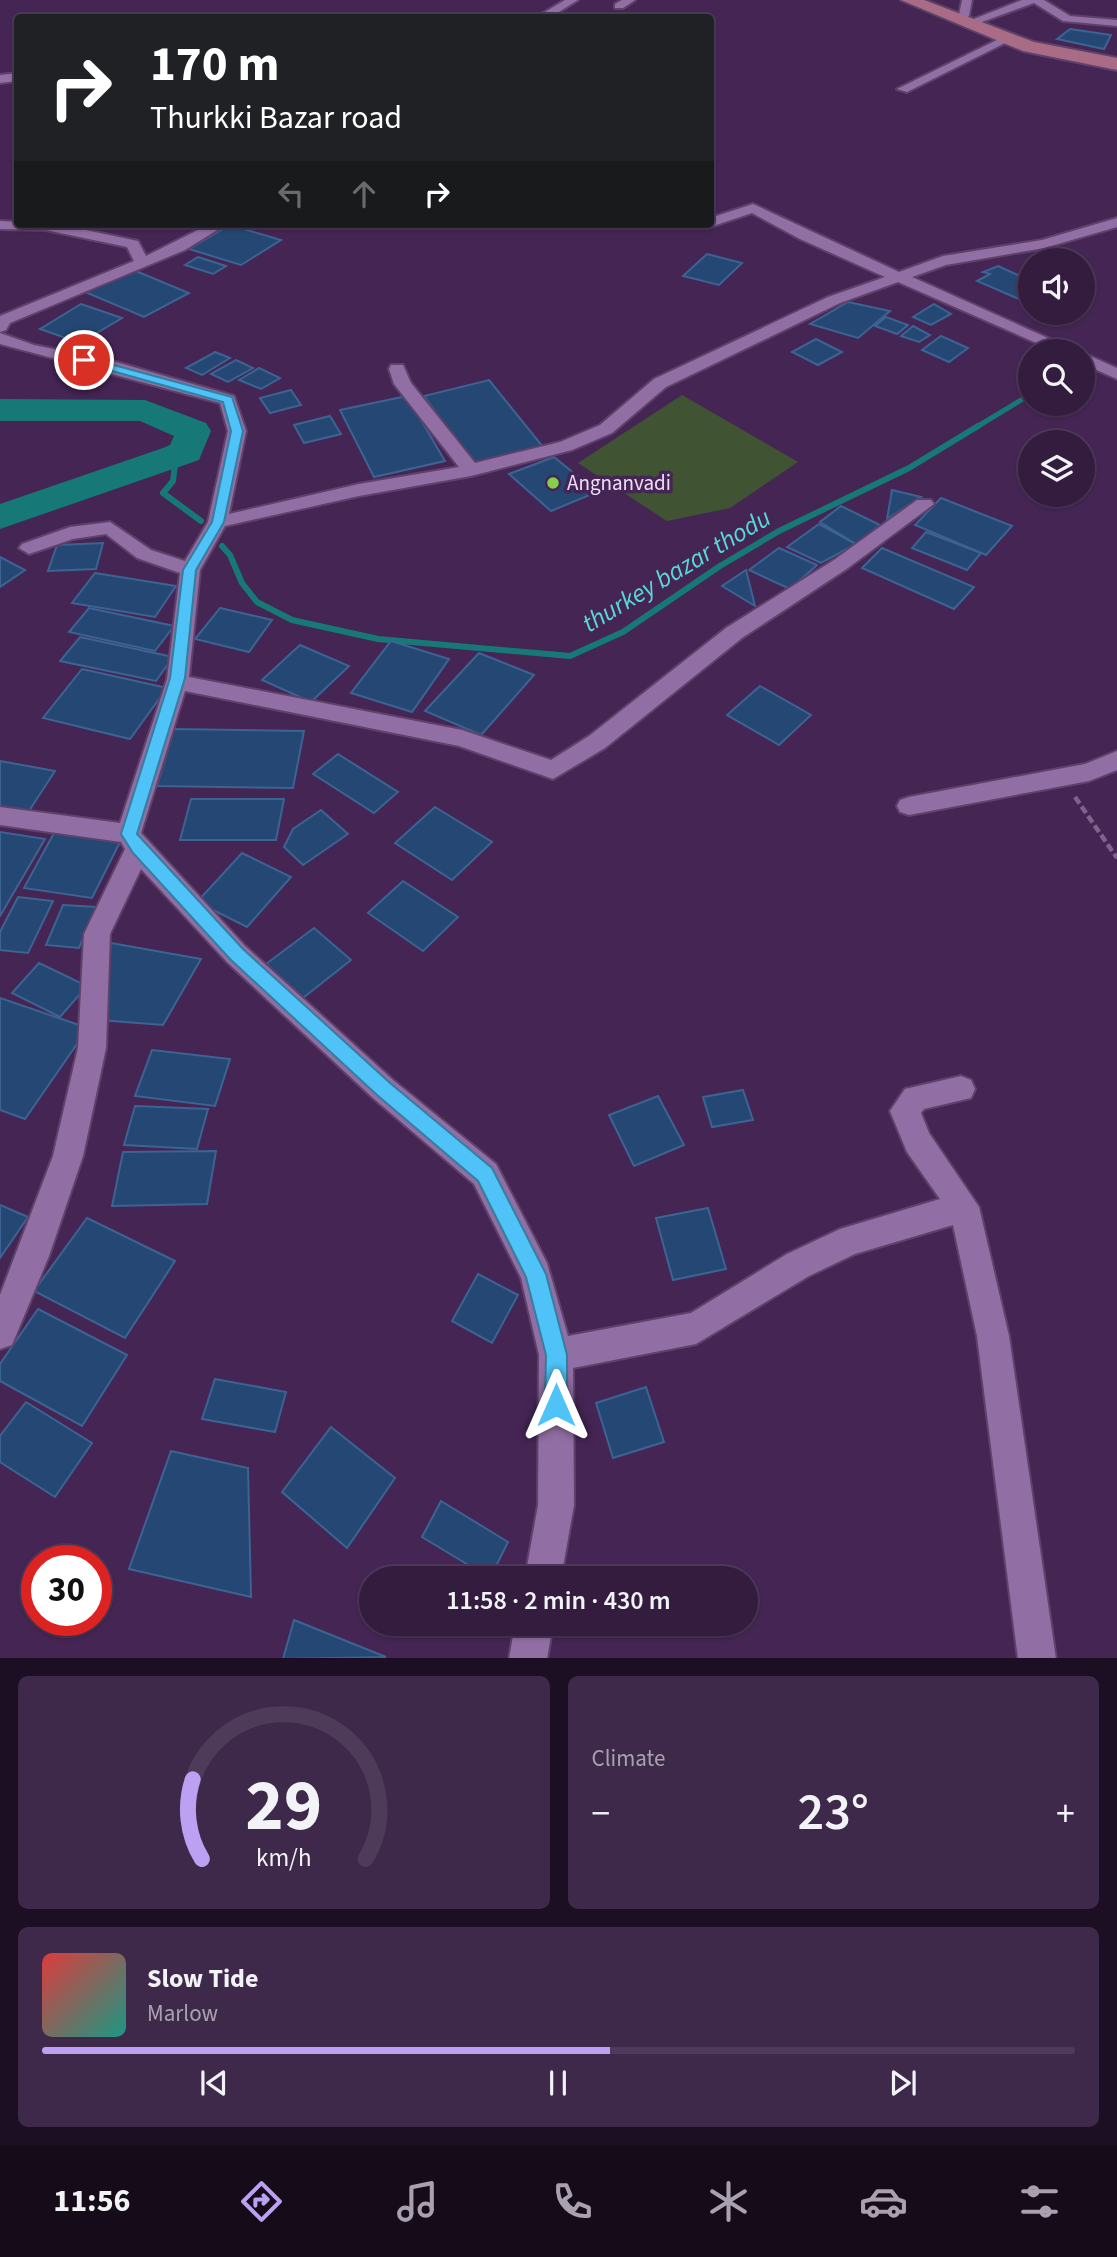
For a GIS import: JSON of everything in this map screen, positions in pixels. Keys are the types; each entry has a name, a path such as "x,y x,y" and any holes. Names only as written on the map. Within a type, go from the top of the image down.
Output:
{"main road":[{"path":"909,0 1030,47 1117,64"}],"street":[{"path":"547,14 573,0"},
{"path":"619,6 630,0"},
{"path":"962,22 967,0"},
{"path":"962,22 1035,0 1067,19 1117,23"},
{"path":"902,89 1005,39"},
{"path":"714,222 754,208 805,236 1042,339"},
{"path":"218,522 359,490 471,470 566,446 606,429 660,383 834,300 943,261 1044,244 1117,222"},
{"path":"56,228 133,244 142,262"},
{"path":"0,327 4,320 180,247 213,228"},
{"path":"0,338 30,349 110,366 228,400 237,431 218,522 190,570 177,682 134,842 97,934 92,1048 68,1156 33,1256 0,1333"},
{"path":"1095,364 1117,374"},
{"path":"397,369 403,384 471,470"},
{"path":"177,682 462,738 553,771 597,742 734,633 841,564 924,504"},
{"path":"29,548 70,533 110,528 144,554 190,570"},
{"path":"909,806 1089,772 1117,760"},
{"path":"0,816 134,842 236,954 383,1089 485,1174 536,1274 556,1355 556,1505 545,1566"},
{"path":"961,1090 915,1098 905,1111 918,1142 964,1207 993,1336 1037,1658"},
{"path":"556,1355 696,1328 798,1265 851,1240 964,1207"},
{"path":"528,1658 532,1636"}],"path":[{"path":"1061,777 1117,858"}],"green space":[{"path":"682,395 798,462 730,508 667,521 578,463"}],"building":[{"path":"1070,29 1111,35 1104,49 1057,39"},
{"path":"225,228 240,228 281,240 241,265 189,249"},
{"path":"707,254 742,263 719,285 683,276"},
{"path":"198,257 226,266 213,274 185,265"},
{"path":"998,266 1018,275 1018,299 977,281 990,274 983,272"},
{"path":"131,269 189,293 144,317 85,292"},
{"path":"848,302 890,311 858,338 810,324"},
{"path":"81,304 122,318 80,343 40,329"},
{"path":"934,304 951,314 931,325 913,317"},
{"path":"886,317 908,325 897,334 875,326"},
{"path":"913,326 930,335 919,342 901,336"},
{"path":"941,336 968,348 949,362 922,350"},
{"path":"816,339 842,352 818,365 792,352"},
{"path":"215,352 230,358 202,375 186,368"},
{"path":"236,360 253,368 228,382 211,374"},
{"path":"259,368 280,378 261,389 239,380"},
{"path":"489,380 543,447 474,465 424,396"},
{"path":"291,390 301,405 270,413 260,398"},
{"path":"407,396 445,461 374,477 340,410"},
{"path":"330,416 341,434 304,443 294,425"},
{"name":"Angnanvadi","path":"554,457 597,492 551,511 509,474"},
{"path":"892,490 921,497 887,519"},
{"path":"941,498 1012,526 986,555 915,525"},
{"path":"841,506 880,525 856,544 820,522"},
{"path":"819,524 856,544 821,563 787,547"},
{"path":"926,532 981,553 967,570 912,548"},
{"path":"103,543 96,569 48,571 57,545"},
{"path":"779,548 817,565 790,589 749,570"},
{"path":"882,548 974,587 954,609 862,568"},
{"path":"0,557 25,570 0,587"},
{"path":"746,570 755,606 722,586"},
{"path":"95,573 176,586 155,617 72,603"},
{"path":"89,608 174,626 155,651 69,632"},
{"path":"220,608 272,620 249,652 195,639"},
{"path":"80,637 173,657 156,681 60,661"},
{"path":"391,641 449,659 412,712 351,693"},
{"path":"300,645 349,666 311,702 262,680"},
{"path":"479,653 534,675 481,735 425,711"},
{"path":"82,669 167,688 130,739 43,718"},
{"path":"760,686 811,715 779,745 727,715"},
{"path":"174,729 304,731 293,788 157,786"},
{"path":"338,754 398,792 374,813 313,774"},
{"path":"0,761 55,771 29,811 0,806"},
{"path":"191,799 284,799 276,840 180,840"},
{"path":"435,807 492,842 452,880 395,843"},
{"path":"321,810 348,834 303,865 284,847 293,829"},
{"path":"55,831 121,840 92,898 24,888"},
{"path":"0,832 45,839 0,916"},
{"path":"242,853 291,877 247,927 197,902"},
{"path":"403,881 458,917 423,951 368,913"},
{"path":"18,897 53,901 28,953 0,950 0,932"},
{"path":"63,905 96,907 79,948 46,945"},
{"path":"314,928 351,960 303,998 266,964"},
{"path":"111,943 201,959 163,1025 100,1020"},
{"path":"39,963 87,986 60,1017 12,993"},
{"path":"0,998 88,1028 25,1119 0,1110"},
{"path":"152,1050 230,1059 215,1106 135,1096"},
{"path":"743,1090 753,1120 712,1127 703,1097"},
{"path":"658,1096 684,1145 634,1166 609,1115"},
{"path":"135,1106 208,1109 197,1149 124,1145"},
{"path":"216,1151 207,1204 112,1206 123,1152"},
{"path":"0,1205 28,1217 0,1258"},
{"path":"708,1208 726,1269 673,1280 656,1218"},
{"path":"87,1218 175,1261 125,1338 34,1291"},
{"path":"478,1274 518,1295 492,1343 452,1321"},
{"path":"38,1309 127,1355 82,1426 0,1381 0,1364"},
{"path":"215,1379 286,1392 275,1432 202,1419"},
{"path":"646,1387 664,1442 613,1458 596,1403"},
{"path":"26,1402 92,1443 55,1497 0,1462 0,1436"},
{"path":"331,1427 395,1478 347,1548 282,1492"},
{"path":"171,1451 248,1468 251,1597 129,1569"},
{"path":"441,1501 508,1542 496,1566 470,1566 422,1537"},
{"path":"294,1620 386,1657 334,1658 283,1658"}],"waterway":[{"name":"thurkey bazar thodu","path":"975,428 1018,402"},
{"path":"0,410 145,411 193,431 186,452 0,517"},
{"name":"thurkey bazar thodu","path":"222,546 230,555 242,583 257,602 292,620 378,639 570,656 623,632 720,566 779,531 909,468 978,426"},
{"name":"thurkey bazar thodu","path":"176,456 173,481 163,493 201,521"}],"place":[{"name":"Angnanvadi","path":"553,483"}],"route":[{"path":"84,360 190,387 228,400 237,431 218,522 190,570 178,678 129,834 138,849 236,954 383,1089 485,1174 536,1274 556,1355 556,1405"}]}
